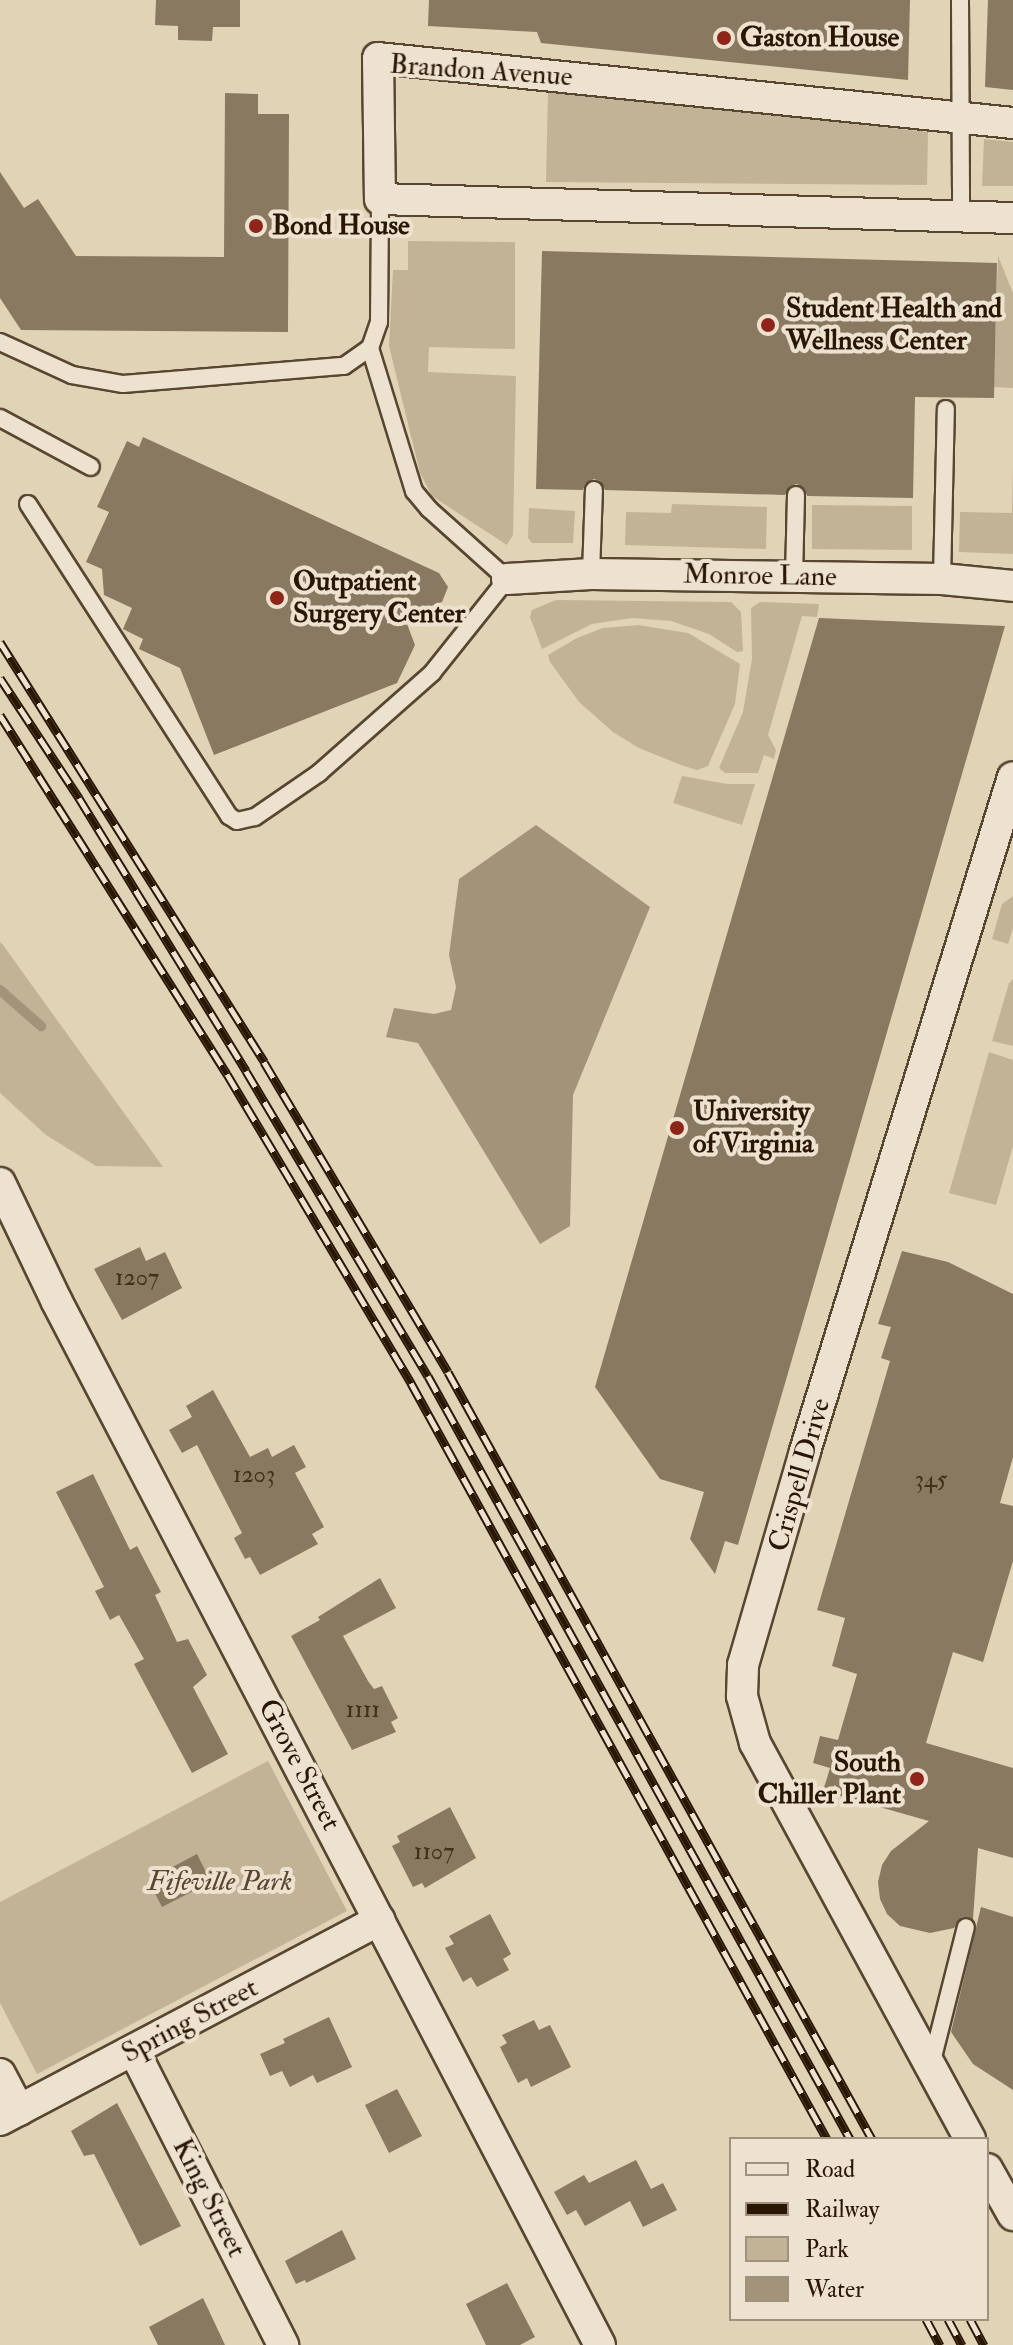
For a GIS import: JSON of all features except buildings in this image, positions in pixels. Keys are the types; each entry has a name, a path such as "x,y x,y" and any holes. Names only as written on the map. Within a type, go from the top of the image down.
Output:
{"street":[{"name":"Brandon Avenue","path":"380,199 378,58 1013,123"},
{"path":"380,199 1013,218"},
{"name":"Monroe Lane","path":"507,579 591,574 942,579 1013,586"},
{"name":"Crispell Drive","path":"969,2137 755,1743 742,1696 743,1665 810,1437 1002,856 1013,777"},
{"name":"Grove Street","path":"0,1183 56,1300 600,2345"},
{"name":"Spring Street","path":"10,2115 380,1920"},
{"name":"King Street","path":"134,2051 283,2345"},
{"path":"0,2074 10,2115"},
{"path":"989,2173 1013,2215"}],"lane":[{"path":"960,0 961,216"},
{"path":"28,504 229,816 237,821 255,817 319,773 432,673 507,579 429,509 414,491 370,348 379,322 380,199"},
{"path":"0,342 72,375 123,384 326,369 344,366 370,348"},
{"path":"942,579 946,409"},
{"path":"0,418 91,467"},
{"path":"591,574 594,490"},
{"path":"794,577 796,495"},
{"path":"930,2068 966,1927"}],"green space":[{"path":"548,91 928,132 927,185 546,182"},
{"path":"984,139 1013,142 1013,186 982,186"},
{"path":"408,241 515,242 515,349 429,347 428,372 516,376 513,535 507,545 432,496 420,473 389,346 393,270 408,270"},
{"path":"998,256 1013,293 1013,388 994,387"},
{"path":"1013,466 1013,554 959,552 960,512 1012,513"},
{"path":"672,504 767,507 766,549 625,545 626,512 671,513"},
{"path":"812,505 912,506 912,550 812,549"},
{"path":"529,508 575,511 573,543 532,543 528,538"},
{"path":"556,600 731,602 741,612 743,651 737,652 709,634 671,621 632,618 592,624 542,649 530,617 532,610"},
{"path":"760,602 819,604 817,617 802,616 768,735 776,750 774,759 764,755 758,773 725,773 719,768 743,712 752,659 751,608"},
{"path":"638,625 688,633 740,664 735,704 708,766 697,770 681,765 639,748 613,732 579,702 550,662 548,655 577,638 603,628"},
{"path":"682,776 727,784 755,784 742,825 673,803"},
{"path":"1013,896 1013,928 1008,944 992,939 1002,904"},
{"path":"0,942 163,1167 96,1166 46,1135 0,1093"},
{"path":"1013,979 1013,1046 992,1041 1009,983"},
{"path":"989,1052 1013,1060 1013,1146 996,1205 949,1193"},
{"name":"Fifeville Park","path":"268,1761 347,1911 37,2074 0,2003 0,1902"}],"water":[{"path":"536,825 650,907 573,1095 570,1226 540,1244 418,1043 386,1037 394,1008 434,1014 451,1010 456,987 449,955 459,879"}],"waterway":[{"path":"0,990 41,1026"}],"railway":[{"path":"0,642 264,1062 448,1372 871,2137"},
{"path":"0,678 79,798 428,1376 849,2137"},
{"path":"0,715 227,1074 411,1383 826,2137"},
{"path":"927,2321 940,2345"},
{"path":"949,2321 962,2345"},
{"path":"971,2321 984,2345"}],"place":[{"name":"Gaston House","path":"724,38"},
{"name":"Bond House","path":"256,226"},
{"name":"Student Health and Wellness Center","path":"768,325"},
{"name":"Outpatient Surgery Center","path":"277,598"},
{"name":"University of Virginia","path":"677,1128"},
{"name":"South Chiller Plant","path":"917,1779"}]}
